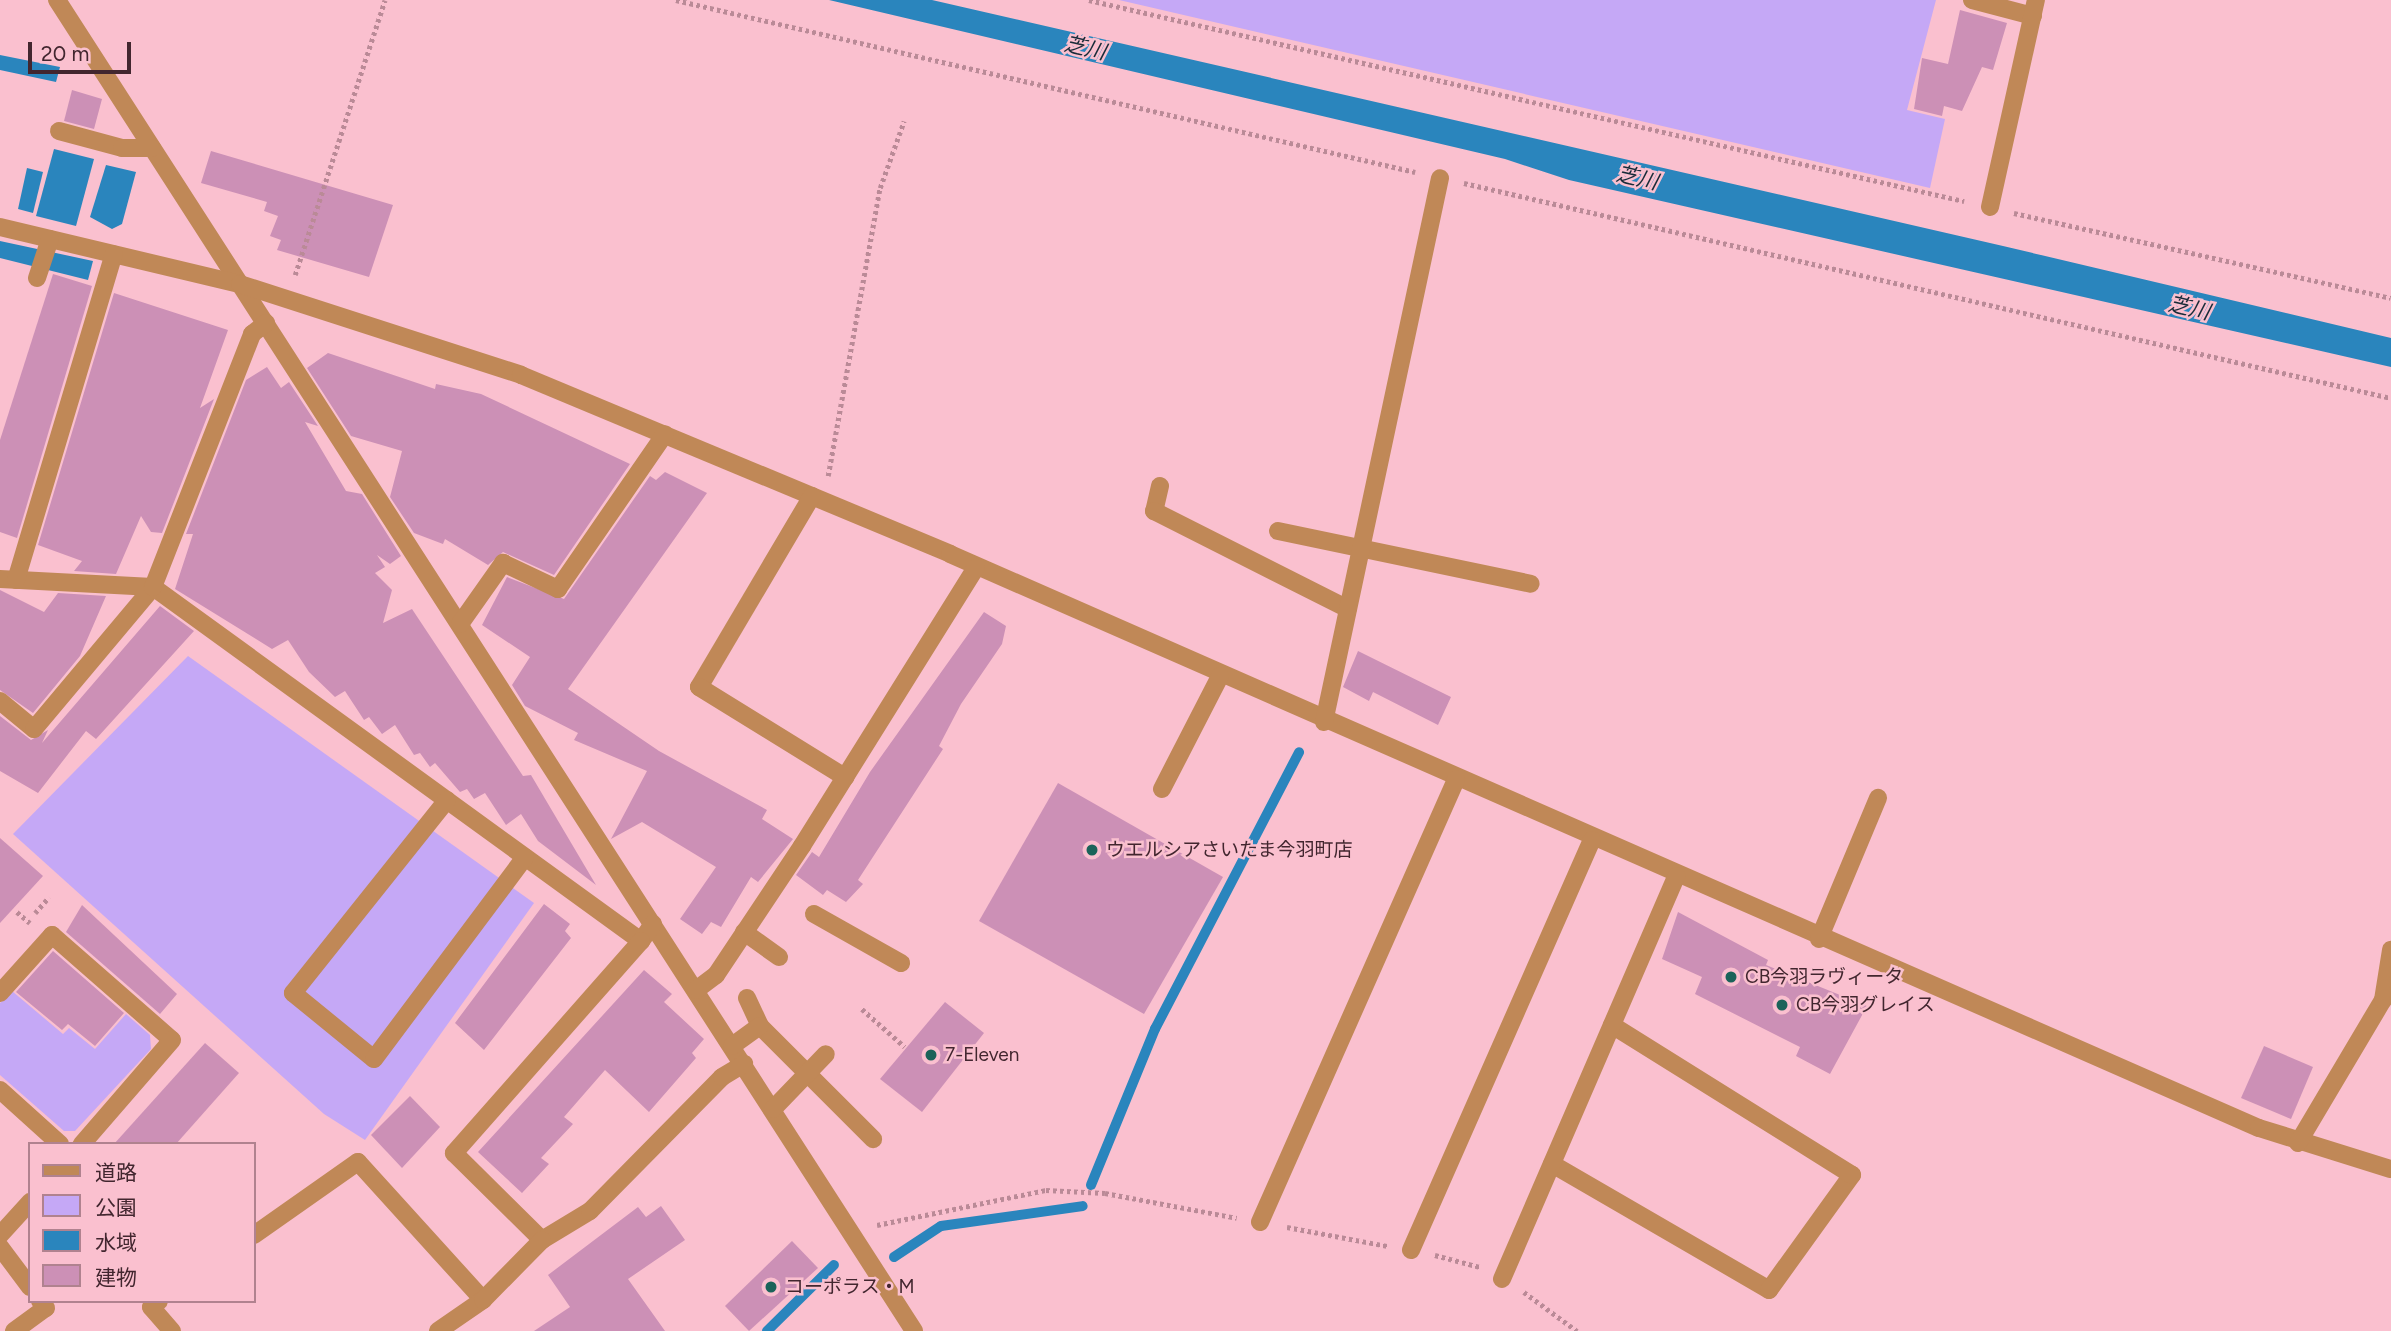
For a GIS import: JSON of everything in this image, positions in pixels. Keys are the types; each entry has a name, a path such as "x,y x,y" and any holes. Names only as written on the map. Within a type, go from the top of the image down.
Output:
{"street":[{"path":"57,0 733,1046 914,1331"},
{"path":"1972,0 2035,8 1990,207"},
{"path":"59,131 122,148 152,148"},
{"path":"1324,722 1440,178"},
{"path":"0,227 240,285 521,375 818,498 1819,939 2298,1143 2391,1169"},
{"path":"37,278 50,239"},
{"path":"114,254 8,580 153,587 641,941"},
{"path":"0,701 34,729 153,587 252,334 266,323"},
{"path":"460,624 503,563 558,589 665,434"},
{"path":"1160,485 1154,511 1348,609"},
{"path":"818,498 699,687 845,778"},
{"path":"1278,531 1531,584"},
{"path":"696,990 716,975 845,778 976,568"},
{"path":"1162,789 1220,676"},
{"path":"1260,1222 1456,779"},
{"path":"1819,939 1878,798"},
{"path":"447,800 293,993 374,1059 524,857"},
{"path":"1411,1250 1592,839"},
{"path":"1502,1279 1676,876"},
{"path":"814,914 901,963"},
{"path":"542,1240 454,1153 653,924"},
{"path":"744,932 779,957"},
{"path":"0,993 52,935 172,1040 84,1142"},
{"path":"2298,1143 2383,1000 2391,950"},
{"path":"747,998 760,1026 873,1139"},
{"path":"1552,1164 1769,1290 1852,1175 1612,1024"},
{"path":"733,1046 760,1026"},
{"path":"773,1109 826,1054"},
{"path":"438,1331 483,1300 542,1240 590,1211 722,1077 744,1064"},
{"path":"0,1090 58,1142"},
{"path":"256,1234 358,1162 483,1300"},
{"path":"0,1235 28,1204"},
{"path":"0,1247 28,1284"},
{"path":"13,1331 46,1308 42,1303"},
{"path":"156,1303 151,1307 172,1331"}],"path":[{"path":"287,299 385,0"},
{"path":"676,0 2391,398"},
{"path":"1088,0 2391,298"},
{"path":"818,498 880,188 904,121"},
{"path":"27,921 49,897"},
{"path":"862,1009 905,1047"},
{"path":"850,1231 1046,1190 1105,1193 1471,1262 1502,1279 1577,1331"}],"green space":[{"path":"1119,0 1936,0 1907,110 1945,119 1930,188"},
{"path":"188,656 534,903 365,1140 324,1114 13,834"},
{"path":"12,991 63,1034 69,1028 95,1049 126,1014 150,1035 151,1049 75,1131 64,1131 0,1075 0,1003"}],"water":[{"name":"芝川","path":"829,0 932,0 2003,246 2391,338 2391,367 1569,180 1505,159"},
{"path":"0,55 60,67 56,82 0,70"},
{"path":"54,149 94,159 76,226 36,216"},
{"path":"106,165 136,172 122,224 112,229 90,217"},
{"path":"27,168 43,172 33,213 18,209"},
{"path":"0,241 93,261 88,280 0,258"}],"building":[{"path":"1960,10 2007,23 1993,70 1982,67 1962,111 1944,106 1942,116 1914,109 1922,58 1948,64"},
{"path":"72,90 102,99 94,129 64,121"},
{"path":"211,151 393,205 369,277 277,250 281,240 270,236 278,216 264,211 267,202 201,183"},
{"path":"53,274 92,286 17,538 0,532 0,440"},
{"path":"114,293 228,330 200,408 214,399 162,533 151,532 141,516 116,574 74,571 82,561 38,545"},
{"path":"328,353 435,389 436,384 481,394 630,464 554,575 503,552 488,565 445,539 443,544 414,533 390,497 402,451 351,436 307,368"},
{"path":"267,367 281,388 289,382 318,426 305,422 346,491 362,494 401,556 390,564 377,555 385,567 375,573 392,590 383,623 412,609 523,776 531,775 596,885 538,841 521,814 506,825 485,793 474,799 467,789 460,792 435,763 430,767 420,753 414,755 395,725 382,734 369,717 364,720 345,691 335,697 309,672 288,640 272,649 175,589 193,534 186,534 246,380"},
{"path":"665,472 707,493 568,689 659,751 767,810 762,819 793,839 758,882 751,877 721,927 711,922 702,934 680,919 716,867 642,822 611,839 647,771 574,740 578,733 525,706 512,685 530,657 482,625 507,577 564,599 650,476 656,480"},
{"path":"0,590 44,612 58,593 106,596 80,656 33,713 0,690"},
{"path":"160,606 194,631 96,739 86,731 38,793 0,771 0,716 31,740 48,730 42,743"},
{"path":"984,612 1006,626 1002,644 961,704 939,746 943,749 858,880 863,884 846,902 827,890 823,895 796,875 812,852 819,857 870,772"},
{"path":"1358,651 1451,697 1438,725 1373,692 1369,701 1343,687"},
{"path":"1058,783 1223,877 1144,1014 979,921"},
{"path":"0,838 43,876 0,923"},
{"path":"544,904 570,924 565,931 571,938 484,1050 455,1023"},
{"path":"82,905 177,994 160,1014 66,932"},
{"path":"1678,912 1768,960 1766,965 1867,1006 1830,1074 1796,1056 1800,1047 1695,994 1702,977 1662,959"},
{"path":"53,951 124,1013 95,1046 68,1024 62,1030 16,992"},
{"path":"644,970 672,994 664,1002 704,1039 692,1053 696,1058 649,1112 605,1070 564,1117 573,1124 541,1158 549,1164 522,1193 478,1152"},
{"path":"945,1002 984,1033 922,1112 880,1079"},
{"path":"205,1043 239,1073 178,1142 116,1142"},
{"path":"2264,1046 2313,1067 2291,1119 2241,1098"},
{"path":"410,1096 440,1127 402,1168 371,1135"},
{"path":"661,1206 685,1240 628,1279 665,1331 534,1331 570,1307 548,1275 638,1207 646,1217"},
{"name":"コーポラス・M","path":"792,1241 818,1268 749,1331 725,1306"}],"waterway":[{"path":"1091,1185 1155,1029 1299,752"},
{"path":"894,1257 941,1226 1083,1206"},
{"path":"767,1331 834,1265"}],"place":[{"name":"ウエルシアさいたま今羽町店","path":"1092,850"},
{"name":"CB今羽ラヴィータ","path":"1731,977"},
{"name":"CB今羽グレイス","path":"1782,1005"},
{"name":"7-Eleven","path":"931,1055"},
{"name":"コーポラス・M","path":"771,1287"}]}
